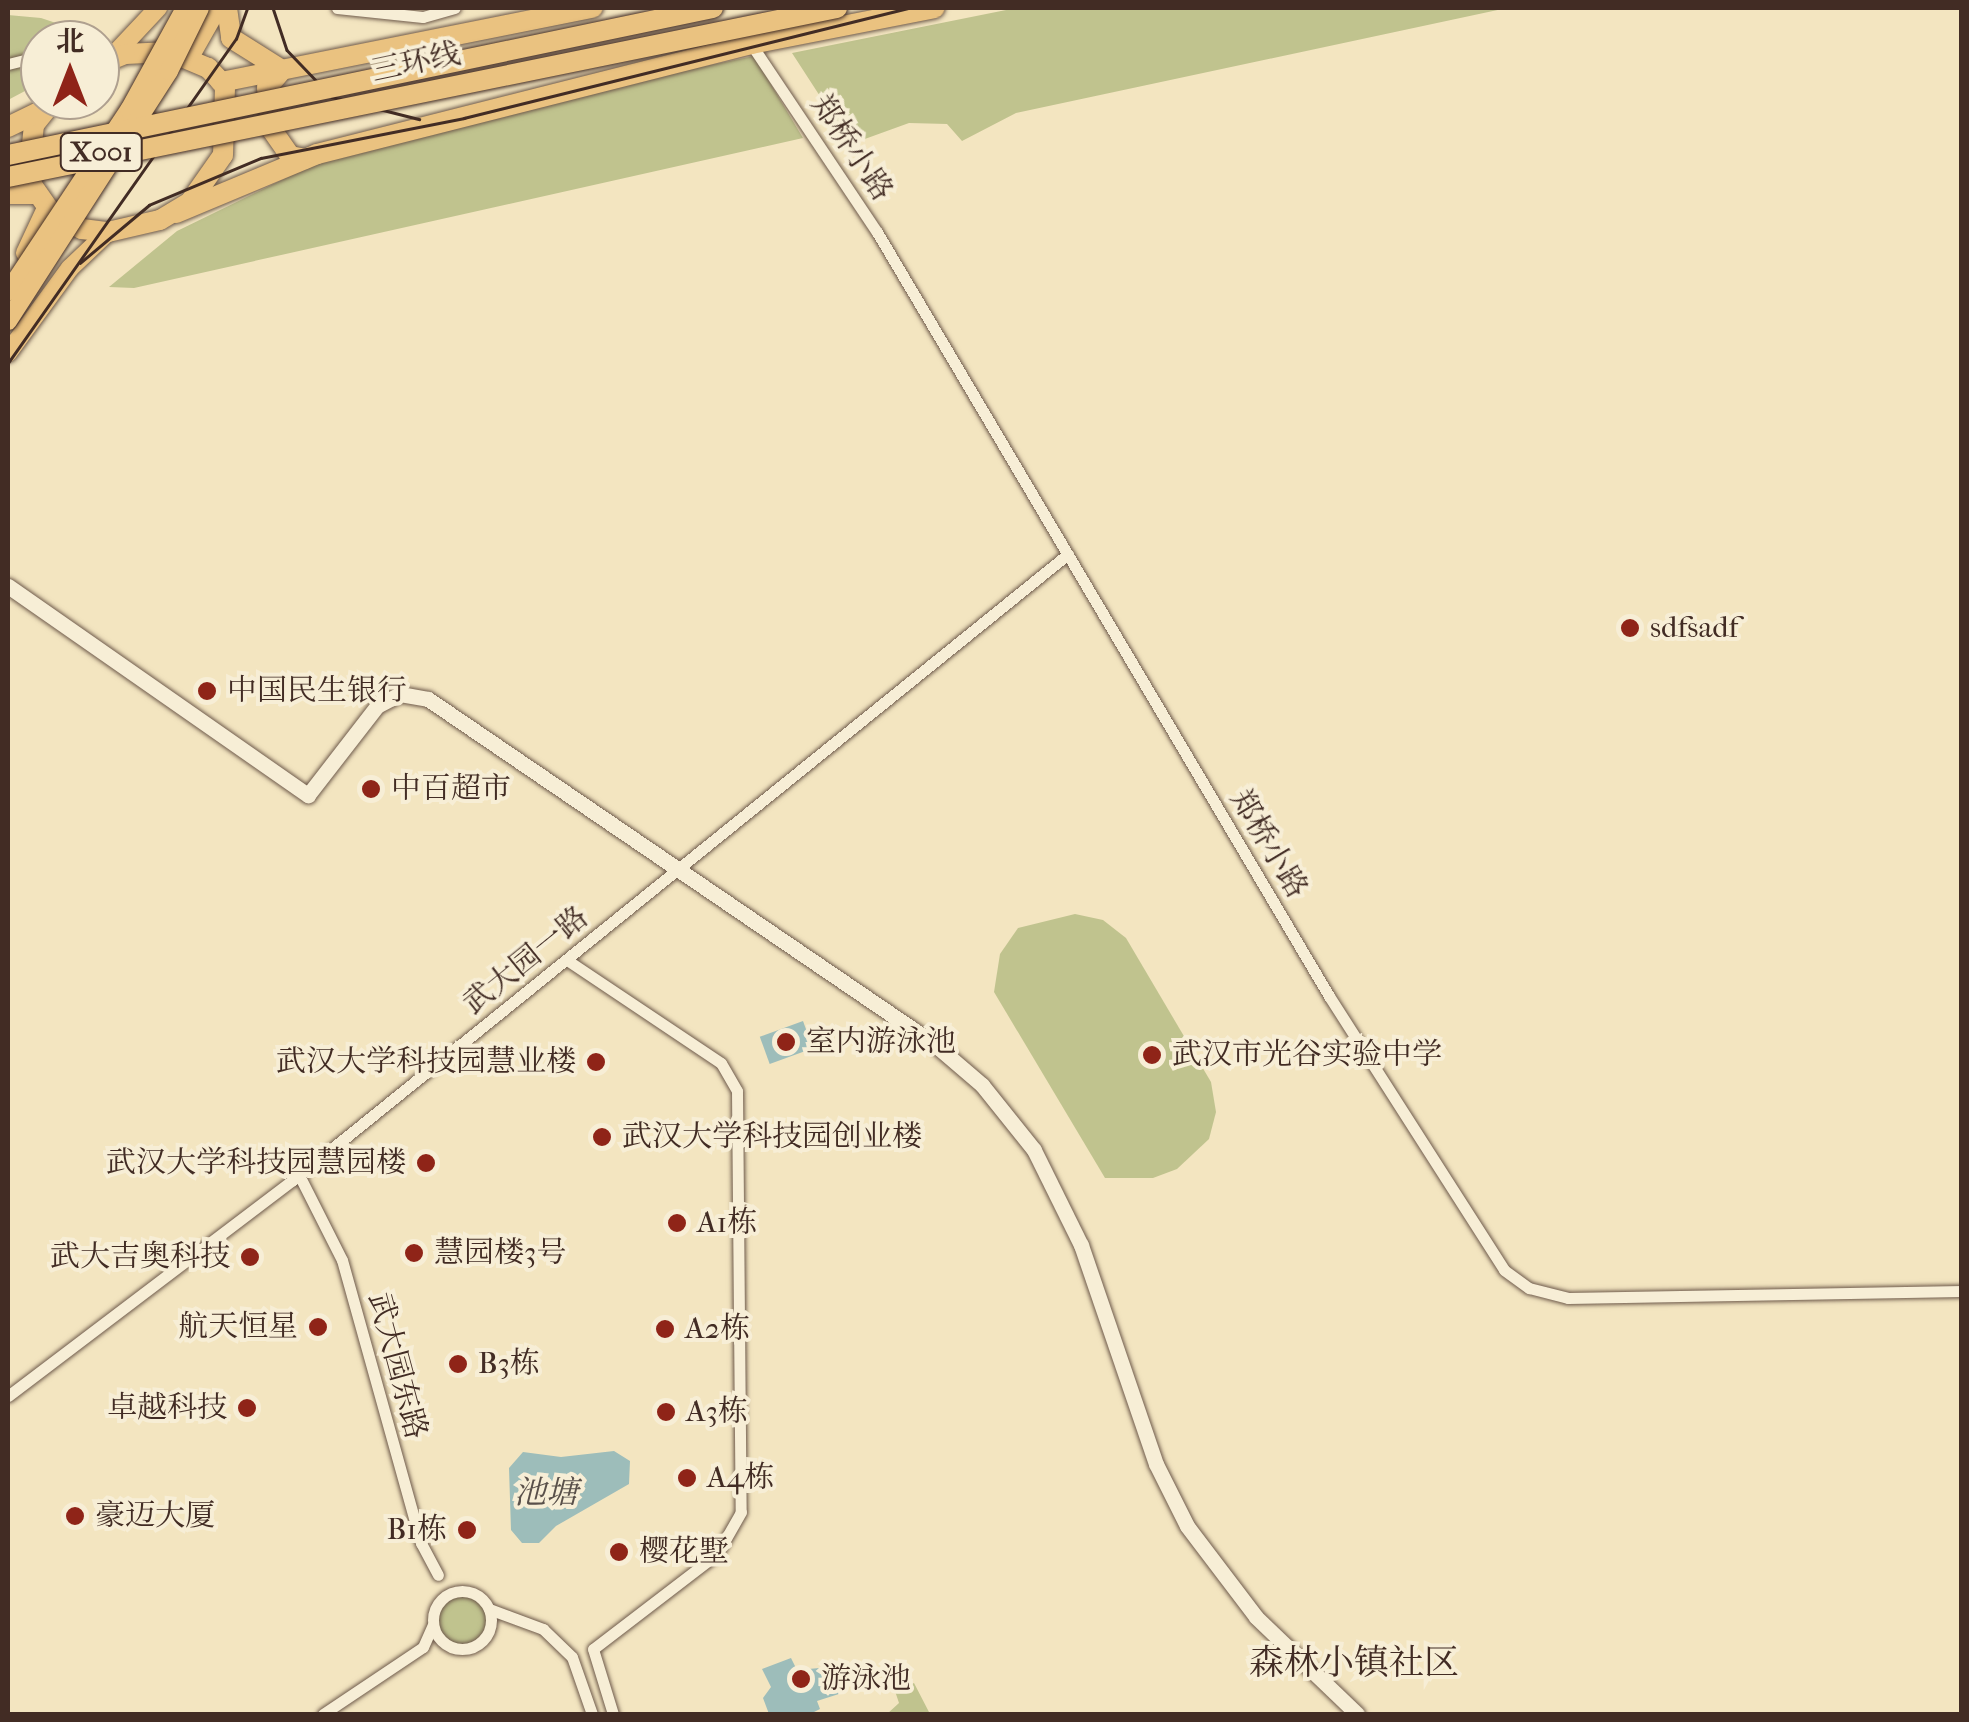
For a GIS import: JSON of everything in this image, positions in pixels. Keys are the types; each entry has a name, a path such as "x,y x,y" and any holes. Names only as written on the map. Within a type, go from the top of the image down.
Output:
{"highway":[{"path":"227,8 231,38 282,70"},
{"path":"221,82 593,8"},
{"name":"三环线","path":"8,154 713,8"},
{"name":"三环线","path":"8,177 836,8"},
{"path":"8,194 41,201 82,229 108,232 176,213 306,159 752,44 936,8"},
{"path":"120,57 152,50 190,57 221,82 229,98 223,155 206,186 176,213"},
{"path":"282,70 267,88 272,130 290,156 306,159"},
{"path":"38,120 34,125 41,201"}],"main road":[{"path":"120,45 158,8"},
{"name":"X001","path":"8,292 129,110 186,8"},
{"path":"8,322 170,71 200,8"},
{"path":"190,57 218,8"},
{"name":"X001","path":"8,280 41,201"},
{"path":"8,352 70,268 108,232"}],"street":[{"path":"337,8 424,17 455,8"},
{"name":"郑桥小路","path":"752,44 876,232 1329,996 1504,1270 1529,1288 1568,1298 1962,1292"},
{"name":"武大园一路","path":"8,1396 299,1175 1068,554"},
{"path":"8,586 308,795 377,706 400,694 428,699 683,867 933,1043 1034,1150 1081,1246 1156,1464 1187,1526 1256,1617 1357,1714"},
{"path":"567,960 721,1062 737,1092 741,1512 718,1554 593,1649 613,1714"},
{"name":"武大园东路","path":"299,1175 342,1260 402,1484 438,1575"},
{"path":"324,1714 423,1647 434,1626 438,1575 489,1609 543,1629 572,1657 592,1714"},
{"path":"436,1606 450,1594 468,1592"},
{"path":"486,1637 489,1609"},
{"path":"423,1647 470,1648 510,1618"},
{"path":"434,1626 451,1647"}],"green space":[{"path":"1016,8 1507,8 1016,113 962,141 947,124 909,123 851,144 792,53"},
{"path":"8,15 47,20 20,20 20,94 8,100"},
{"path":"754,56 803,138 134,288 109,287 177,231 294,174 311,148"},
{"path":"1075,914 1103,920 1126,938 1211,1082 1216,1112 1209,1139 1177,1169 1153,1178 1105,1178 994,992 1000,954 1018,928"},
{"path":"462,1596 479,1603 486,1620 479,1637 462,1644 445,1637 438,1620 445,1603"},
{"path":"914,1683 930,1714 887,1714 899,1703 895,1691"}],"water":[{"name":"室内游泳池","path":"803,1021 813,1048 770,1064 760,1037"},
{"name":"池塘","path":"614,1451 630,1461 629,1484 556,1526 539,1543 522,1543 511,1530 509,1468 523,1452 561,1457"},
{"name":"游泳池","path":"791,1658 797,1670 831,1667 842,1693 817,1701 820,1709 810,1714 769,1714 763,1698 771,1687 762,1669"}],"tram line":[{"path":"8,363 236,39 247,8"},
{"path":"273,8 287,50 332,97 419,119"},
{"path":"80,263 149,205 261,158 464,118 910,8"}],"place":[{"name":"sdfsadf","path":"1630,628"},
{"name":"中国民生银行","path":"207,691"},
{"name":"中百超市","path":"371,789"},
{"name":"室内游泳池","path":"786,1042"},
{"name":"武汉市光谷实验中学","path":"1152,1055"},
{"name":"武汉大学科技园慧业楼","path":"596,1062"},
{"name":"武汉大学科技园创业楼","path":"602,1137"},
{"name":"武汉大学科技园慧园楼","path":"426,1163"},
{"name":"A1栋","path":"677,1223"},
{"name":"慧园楼3号","path":"414,1253"},
{"name":"武大吉奥科技","path":"250,1257"},
{"name":"航天恒星","path":"318,1327"},
{"name":"A2栋","path":"665,1329"},
{"name":"B3栋","path":"458,1364"},
{"name":"卓越科技","path":"247,1408"},
{"name":"A3栋","path":"666,1412"},
{"name":"A4栋","path":"687,1478"},
{"name":"豪迈大厦","path":"75,1516"},
{"name":"B1栋","path":"467,1530"},
{"name":"樱花墅","path":"619,1552"},
{"name":"游泳池","path":"801,1679"}],"district":[{"name":"森林小镇社区","path":"1354,1663"}]}
